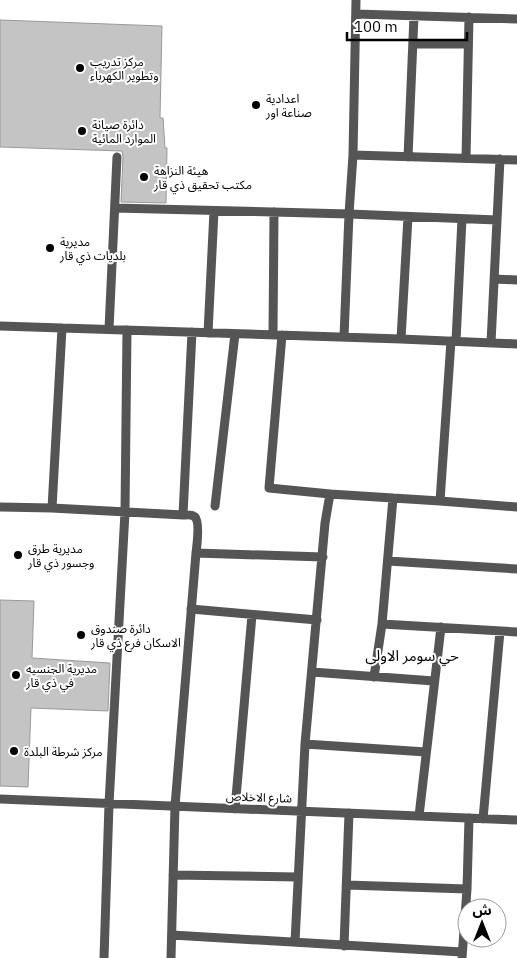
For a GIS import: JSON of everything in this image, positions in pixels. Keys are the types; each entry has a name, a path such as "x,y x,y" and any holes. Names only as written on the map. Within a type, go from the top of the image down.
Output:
{"street":[{"path":"344,337 353,155 356,0"},
{"path":"356,14 517,19"},
{"path":"408,157 414,16"},
{"path":"466,158 469,17"},
{"path":"413,44 468,44"},
{"path":"353,155 517,160"},
{"path":"109,329 117,157"},
{"path":"491,344 500,159"},
{"path":"115,208 497,220"},
{"path":"208,333 214,211"},
{"path":"274,212 277,335 269,488 517,507"},
{"path":"401,338 408,217"},
{"path":"440,501 462,220"},
{"path":"494,279 517,280"},
{"path":"0,326 401,338 517,344"},
{"path":"52,508 62,328"},
{"path":"104,958 109,804 125,512 128,330"},
{"path":"183,514 192,332"},
{"path":"215,506 236,334"},
{"path":"295,942 305,744 325,523 330,494"},
{"path":"374,677 382,624 394,498"},
{"path":"0,507 183,514 192,515 197,520 196,553 175,806 172,958"},
{"path":"196,553 323,558"},
{"path":"388,560 517,569"},
{"path":"191,610 317,620"},
{"path":"235,809 252,615"},
{"path":"382,624 517,632"},
{"path":"419,816 440,628"},
{"path":"483,819 500,631"},
{"path":"312,672 434,681"},
{"path":"305,744 426,752"},
{"name":"شارع الاخلاص","path":"0,799 517,820"},
{"path":"344,946 349,813"},
{"path":"172,935 462,955 469,818"},
{"path":"173,875 298,877"},
{"path":"347,885 466,889"}],"building":[{"name":"مركز تدريب وتطوير الكهرباء","path":"0,20 162,26 160,118 163,118 165,148 167,148 166,203 121,202 122,151 0,147"},
{"path":"0,600 34,601 32,658 110,663 108,711 31,708 28,787 0,786"}],"place":[{"name":"مركز تدريب وتطوير الكهرباء","path":"80,68"},
{"name":"اعدادية صناعة اور","path":"256,105"},
{"name":"دائرة صيانة الموارد المائية","path":"82,131"},
{"name":"هيئة النزاهة مكتب تحقيق ذي قار","path":"144,177"},
{"name":"مديرية بلديات ذي قار","path":"50,248"},
{"name":"مديرية طرق وجسور ذي قار","path":"18,555"},
{"name":"دائرة صندوق الاسكان فرع ذي قار","path":"81,635"},
{"name":"مديرية الجنسيه في ذي قار","path":"16,675"},
{"name":"مركز شرطة البلدة","path":"14,751"}],"district":[{"name":"حي سومر الاولى","path":"412,655"}]}
